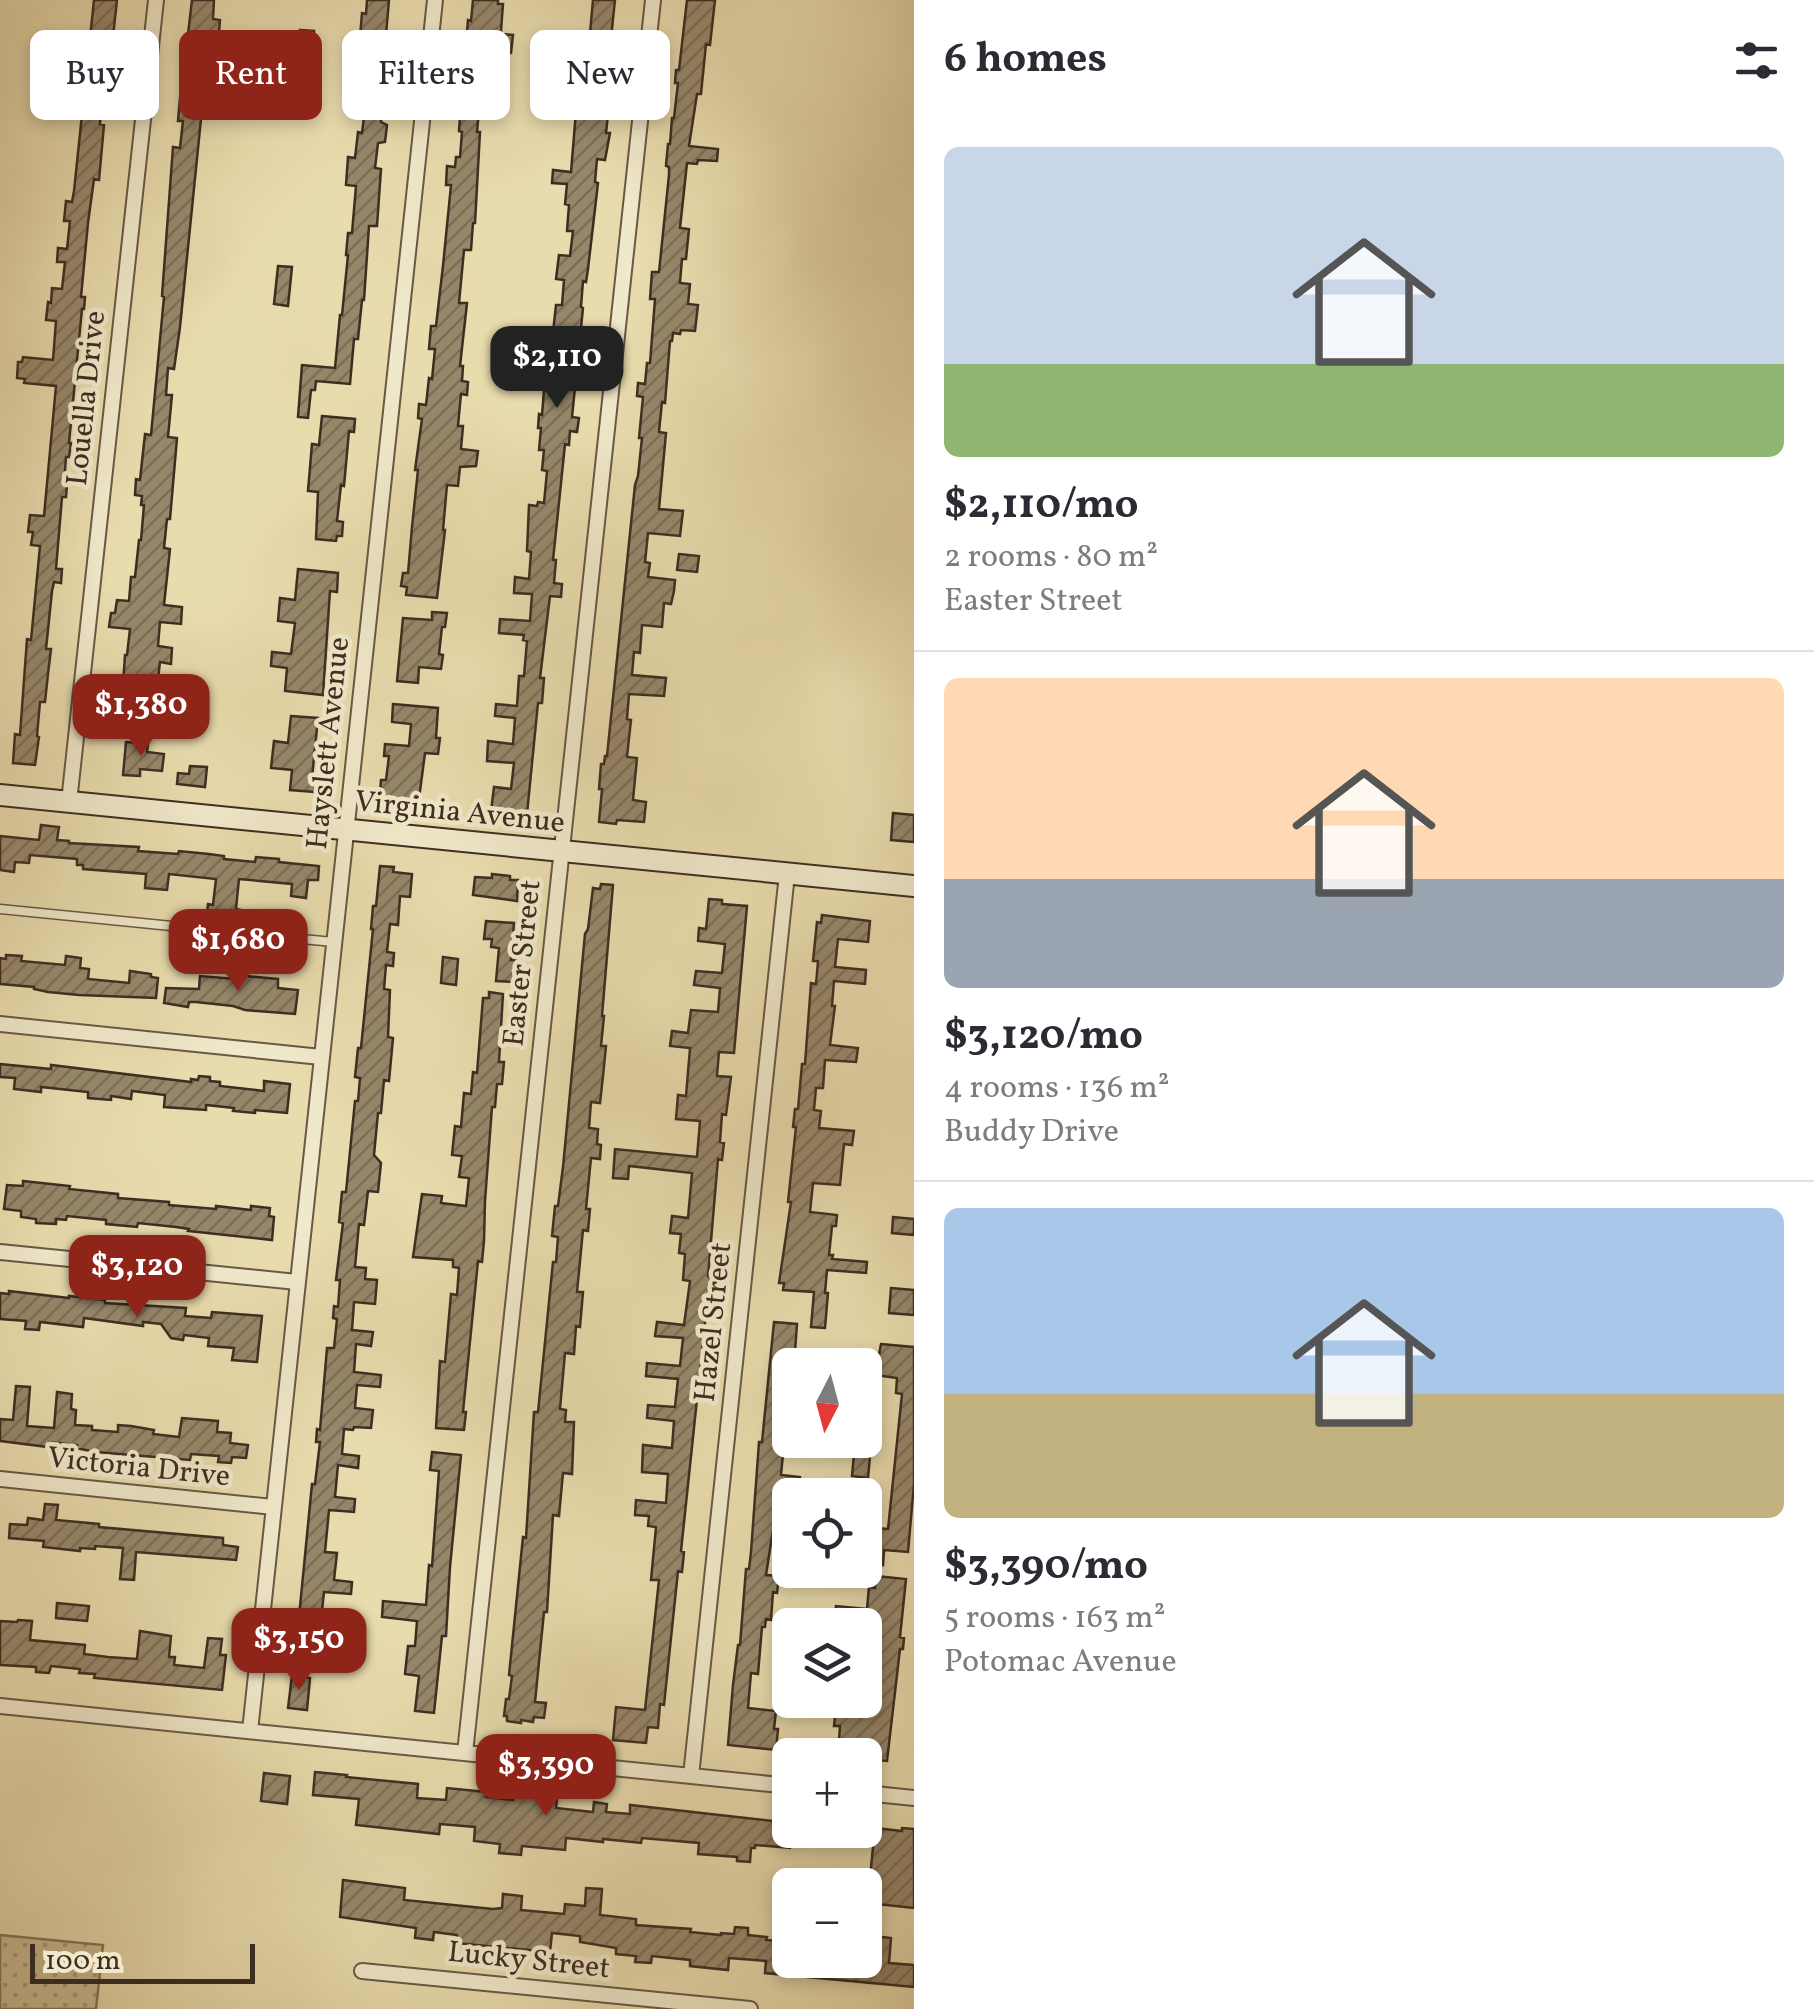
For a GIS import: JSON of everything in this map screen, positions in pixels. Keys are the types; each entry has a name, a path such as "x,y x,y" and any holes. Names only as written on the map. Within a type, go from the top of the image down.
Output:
{"street":[{"name":"Louella Drive","path":"69,802 156,0"},
{"name":"Hayslett Avenue","path":"250,1731 435,0"},
{"name":"Easter Street","path":"465,1753 652,0"},
{"name":"Virginia Avenue","path":"0,796 914,886"},
{"name":"Hazel Street","path":"692,1776 787,874"},
{"path":"0,1024 321,1057"},
{"path":"0,1252 297,1282"},
{"name":"Victoria Drive","path":"0,1479 274,1507"},
{"path":"0,1706 772,1784"},
{"path":"882,1795 914,1798"},
{"name":"Lucky Street","path":"362,1970 750,2009"}],"lane":[{"path":"0,908 334,942"}],"shaded area":[{"path":"0,1935 103,1945 96,2009 0,2009"}],"building":[{"path":"94,0 117,0 114,30 91,30"},
{"path":"192,0 214,0 213,19 220,20 219,30 188,30"},
{"path":"367,0 389,0 386,30 361,30 362,13 366,14"},
{"path":"473,0 498,0 498,4 503,4 501,30 467,30 468,20 471,21"},
{"path":"593,0 615,0 612,30 590,30"},
{"path":"687,0 715,0 689,146 718,149 717,161 687,163 680,228 689,229 680,283 690,284 688,304 698,305 695,331 673,333 670,341 659,432 666,433 659,509 683,511 680,536 648,533 648,577 675,580 674,591 671,604 664,603 662,627 642,625 640,653 634,652 632,675 666,678 664,696 629,694 627,757 637,758 633,800 646,802 644,822 617,820 616,824 599,822 601,764 607,756 642,438 643,397 637,396 638,383 645,384 650,363 655,299 650,299 652,272 659,272 669,175 668,144"},
{"path":"179,109 179,120 201,120 180,327 174,369 168,368 166,395 172,395 168,437 177,438 164,548 170,549 164,605 182,607 181,624 160,622 158,646 172,648 171,664 160,662 155,703 163,703 162,715 139,712 137,731 120,729 130,629 109,627 117,600 129,601 141,540 144,505 142,496 135,495 136,479 140,480 145,434 151,435 173,147 180,148 183,121 178,121"},
{"path":"81,120 100,120 104,125 99,180 94,179 88,223 81,297 85,297 84,309 71,443 66,457 66,497 62,497 56,569 62,569 61,583 54,582 52,591 46,649 51,649 45,702 40,702 35,765 13,763 15,734 20,735 27,639 31,640 40,546 31,545 33,532 28,532 30,515 44,516 56,386 24,383 25,379 17,378 18,362 23,357 53,360 56,321 46,320 48,302 51,303 52,288 62,289 65,262 57,262 58,248 67,249 70,221 64,221 66,201 72,202"},
{"path":"364,120 381,120 387,125 385,142 378,143 375,168 381,169 377,226 369,226 364,300 358,339 354,339 350,384 316,381 308,418 298,417 302,365 335,368 356,186 346,185 348,157 355,158 358,132 362,133"},
{"path":"460,120 478,120 475,223 471,250 464,250 459,303 467,303 460,366 462,381 468,382 467,395 461,394 458,426 463,426 461,449 478,451 476,466 460,467 458,486 447,485 437,598 406,595 407,587 401,586 403,573 408,573 422,419 418,418 419,404 426,405 429,378 432,379 435,349 429,349 431,326 436,326 451,185 446,185 447,166 455,167 456,157 460,157"},
{"path":"575,120 607,120 606,133 610,133 605,160 597,159 598,183 586,282 583,281 572,417 579,418 577,432 570,431 569,445 565,444 553,560 554,583 562,584 561,597 550,596 540,678 544,678 542,703 538,703 527,814 491,811 494,787 511,789 514,763 487,761 488,741 513,744 515,718 495,716 496,704 517,706 527,641 523,640 524,635 499,633 500,619 530,621 532,594 514,593 515,577 529,579 529,505 544,503 547,471 542,470 544,450 539,450 539,414 542,415 548,378 556,305 562,305 564,280 556,279 559,255 570,256 573,231 567,231 567,184 552,183 553,170 571,172"},
{"path":"278,266 292,267 288,306 274,304"},
{"path":"322,416 355,419 354,432 349,431 337,521 343,522 342,536 337,536 336,541 316,539 318,492 308,491 312,444 319,445"},
{"path":"679,554 699,556 697,572 677,570"},
{"path":"298,569 338,573 337,592 330,591 323,695 285,691 287,668 271,666 272,652 291,654 295,623 278,621 280,598 295,600"},
{"path":"432,612 447,613 439,654 443,655 441,669 419,667 418,683 397,681 403,618 432,620"},
{"path":"393,704 438,708 438,754 425,753 419,799 405,798 405,802 383,800 384,792 380,792 389,756 384,756 385,744 409,746 411,724 392,722"},
{"path":"291,716 318,718 314,792 290,790 292,770 271,768 274,741 288,743"},
{"path":"126,742 148,744 147,752 164,754 162,771 140,769 140,776 123,775"},
{"path":"190,766 207,767 205,787 177,784 178,773 189,774"},
{"path":"893,813 914,815 914,842 891,840"},
{"path":"41,825 59,827 57,840 69,843 209,854 255,862 256,857 279,859 319,866 318,880 308,880 306,898 291,896 292,884 239,879 236,909 241,910 240,925 206,922 216,879 169,874 167,890 145,888 146,874 83,869 83,865 77,865 77,859 30,855 29,863 15,862 14,872 0,870 0,836 39,840"},
{"path":"380,866 412,874 410,897 400,896 398,925 390,924 387,952 394,953 393,966 386,965 384,989 390,990 388,1037 393,1038 374,1155 381,1163 378,1192 368,1191 364,1225 359,1224 355,1267 366,1268 365,1279 377,1280 375,1304 354,1302 352,1330 373,1332 371,1346 356,1344 354,1372 381,1375 380,1387 357,1385 355,1408 373,1410 371,1428 344,1429 342,1454 359,1456 358,1468 338,1465 335,1497 355,1499 354,1512 329,1510 325,1552 337,1553 334,1580 352,1582 351,1594 324,1592 320,1629 298,1627 327,1348 334,1348 337,1319 333,1318 334,1306 338,1307 340,1280 336,1280 343,1223 339,1222 358,1101 360,1078 355,1077"},
{"path":"492,874 518,880 517,901 473,895 475,877 492,878"},
{"path":"601,884 613,885 602,1016 601,1046 606,1046 600,1103 591,1102 589,1128 598,1129 600,1159 591,1158 588,1231 583,1230 577,1292 583,1292 580,1327 576,1326 574,1354 565,1353 560,1409 566,1410 565,1422 574,1422 572,1474 563,1473 559,1516 553,1515 547,1612 535,1702 546,1703 544,1718 534,1717 533,1722 521,1723 507,1721 504,1716 512,1676 509,1675 523,1537 526,1538 534,1412 538,1412 556,1262 558,1237 552,1236 563,1167 585,934 593,888 600,889"},
{"path":"709,899 747,906 734,1053 719,1052 717,1076 731,1077 726,1115 722,1114 720,1142 724,1143 722,1160 718,1159 682,1572 678,1571 664,1705 660,1704 658,1728 648,1727 646,1743 613,1740 616,1707 645,1710 659,1580 651,1580 656,1527 648,1526 649,1516 635,1515 636,1500 666,1503 668,1474 642,1472 643,1445 672,1448 674,1421 647,1418 648,1405 675,1407 678,1379 646,1376 647,1363 680,1366 683,1338 655,1336 657,1322 684,1325 690,1281 683,1280 685,1254 679,1253 681,1234 670,1233 672,1216 688,1218 692,1173 629,1166 628,1179 613,1178 615,1149 697,1157 700,1121 676,1119 678,1095 686,1096 690,1048 670,1046 672,1031 688,1033 691,1010 718,1012 720,988 694,985 696,971 722,973 725,944 698,941 699,928 706,929"},
{"path":"822,915 870,921 868,942 838,939 835,967 866,970 865,984 834,981 830,1045 858,1048 856,1062 825,1060 823,1088 816,1088 814,1110 821,1111 819,1128 854,1131 852,1145 844,1144 840,1185 813,1183 810,1212 837,1215 836,1226 832,1226 832,1259 867,1262 866,1273 827,1270 825,1328 811,1327 814,1292 783,1290 784,1283 779,1283 791,1202 795,1109 805,1064 811,983 816,984 818,961 813,961 817,922 821,923"},
{"path":"486,921 514,923 514,982 496,981 499,948 491,947 492,939 484,939"},
{"path":"6,955 22,956 21,961 65,965 66,956 81,958 80,968 89,969 88,979 129,983 130,971 151,974 158,978 156,998 79,995 0,984 0,958 6,959"},
{"path":"443,957 458,959 456,985 441,983"},
{"path":"236,975 278,979 278,988 298,990 295,1014 196,1002 189,1002 188,1007 164,1003 166,988 199,989 200,976 236,979"},
{"path":"489,992 503,994 499,1062 504,1062 502,1084 497,1084 492,1107 484,1241 482,1262 478,1261 464,1430 436,1428 440,1361 445,1362 451,1294 457,1295 459,1268 453,1267 453,1260 413,1257 422,1194 442,1196 441,1203 466,1206 469,1178 459,1177 462,1156 452,1155 455,1126 461,1127 464,1093 471,1094 473,1072 477,1073 483,998 489,998"},
{"path":"0,1064 51,1069 51,1065 191,1082 199,1076 210,1077 220,1086 264,1091 264,1081 290,1084 287,1113 233,1111 234,1108 206,1105 206,1110 164,1107 165,1095 132,1091 131,1099 111,1096 111,1100 88,1098 88,1092 41,1087 41,1092 14,1089 15,1078 0,1077"},
{"path":"23,1181 169,1205 270,1208 269,1216 274,1217 272,1240 138,1223 137,1227 106,1224 106,1220 67,1216 66,1220 56,1219 56,1224 36,1223 36,1219 21,1217 21,1211 4,1209 7,1185 23,1186"},
{"path":"893,1217 914,1219 914,1235 892,1233"},
{"path":"891,1288 914,1290 914,1315 889,1313"},
{"path":"0,1293 186,1308 185,1316 211,1318 212,1312 262,1316 257,1362 232,1360 234,1348 208,1346 209,1338 171,1338 161,1324 143,1322 143,1326 84,1318 83,1327 40,1322 39,1330 25,1329 26,1321 0,1319"},
{"path":"774,1322 797,1324 795,1348 772,1348 772,1458 783,1458 781,1475 800,1478 772,1478 772,1536 766,1575 772,1575 772,1588 778,1588 777,1593 773,1592 771,1620 766,1619 762,1627 758,1674 751,1673 748,1708 772,1711 774,1729 778,1729 777,1738 772,1738 772,1750 728,1745"},
{"path":"881,1344 914,1347 914,1484 908,1552 884,1550 883,1565 882,1528 888,1529 902,1394 896,1393 897,1378 882,1376"},
{"path":"16,1386 30,1387 27,1426 54,1428 57,1392 72,1394 75,1425 118,1432 118,1425 131,1426 179,1437 182,1418 218,1421 217,1432 231,1433 230,1443 248,1445 246,1458 232,1457 231,1463 218,1462 219,1456 191,1454 190,1460 96,1452 49,1442 48,1447 0,1441 0,1419 13,1420"},
{"path":"432,1452 461,1455 446,1636 442,1636 434,1713 415,1711 419,1676 405,1674 408,1646 415,1646 417,1621 382,1617 383,1601 426,1605 439,1471 430,1470"},
{"path":"854,1458 870,1458 868,1478 852,1476"},
{"path":"45,1504 58,1505 56,1520 223,1538 223,1545 238,1547 236,1560 136,1552 134,1580 120,1579 123,1548 95,1546 80,1551 43,1547 44,1541 9,1538 10,1524 27,1525 28,1518 43,1520"},
{"path":"882,1577 906,1579 900,1637 904,1638 903,1649 887,1761 882,1761 882,1738 839,1738 840,1726 834,1726 835,1718 882,1718 882,1608 867,1608 869,1588 882,1588"},
{"path":"57,1603 89,1606 87,1621 56,1618"},
{"path":"0,1621 32,1621 30,1640 85,1645 84,1654 108,1657 137,1659 140,1631 171,1636 169,1657 175,1657 174,1665 204,1668 208,1638 222,1639 220,1655 226,1655 222,1690 94,1678 95,1674 79,1673 80,1669 51,1666 49,1673 36,1672 36,1667 0,1665"},
{"path":"292,1676 310,1678 307,1710 288,1708"},
{"path":"315,1772 418,1784 417,1798 446,1800 447,1788 486,1792 486,1797 513,1800 513,1794 557,1799 556,1808 593,1812 594,1802 607,1804 606,1812 630,1814 630,1805 772,1821 772,1846 755,1845 750,1862 698,1854 699,1843 642,1838 641,1843 566,1838 565,1850 522,1846 521,1855 499,1853 500,1844 474,1841 475,1827 440,1824 439,1834 356,1825 359,1799 313,1795"},
{"path":"264,1773 290,1776 287,1804 261,1801"},
{"path":"882,1829 914,1829 914,1908 882,1905 882,1868 871,1868 873,1848 882,1848"},
{"path":"343,1880 405,1888 404,1900 493,1909 502,1908 503,1894 522,1896 521,1910 564,1914 565,1904 585,1906 586,1888 602,1889 600,1915 636,1919 636,1925 721,1935 734,1934 735,1927 748,1928 748,1935 767,1937 766,1940 772,1940 772,1974 765,1973 766,1961 729,1958 728,1970 652,1956 651,1963 635,1962 636,1956 580,1942 580,1936 552,1933 550,1952 456,1943 457,1935 434,1932 433,1940 415,1938 416,1928 340,1917"},
{"path":"882,1937 891,1938 889,1963 914,1965 914,1987 818,1978 882,1978"}]}
